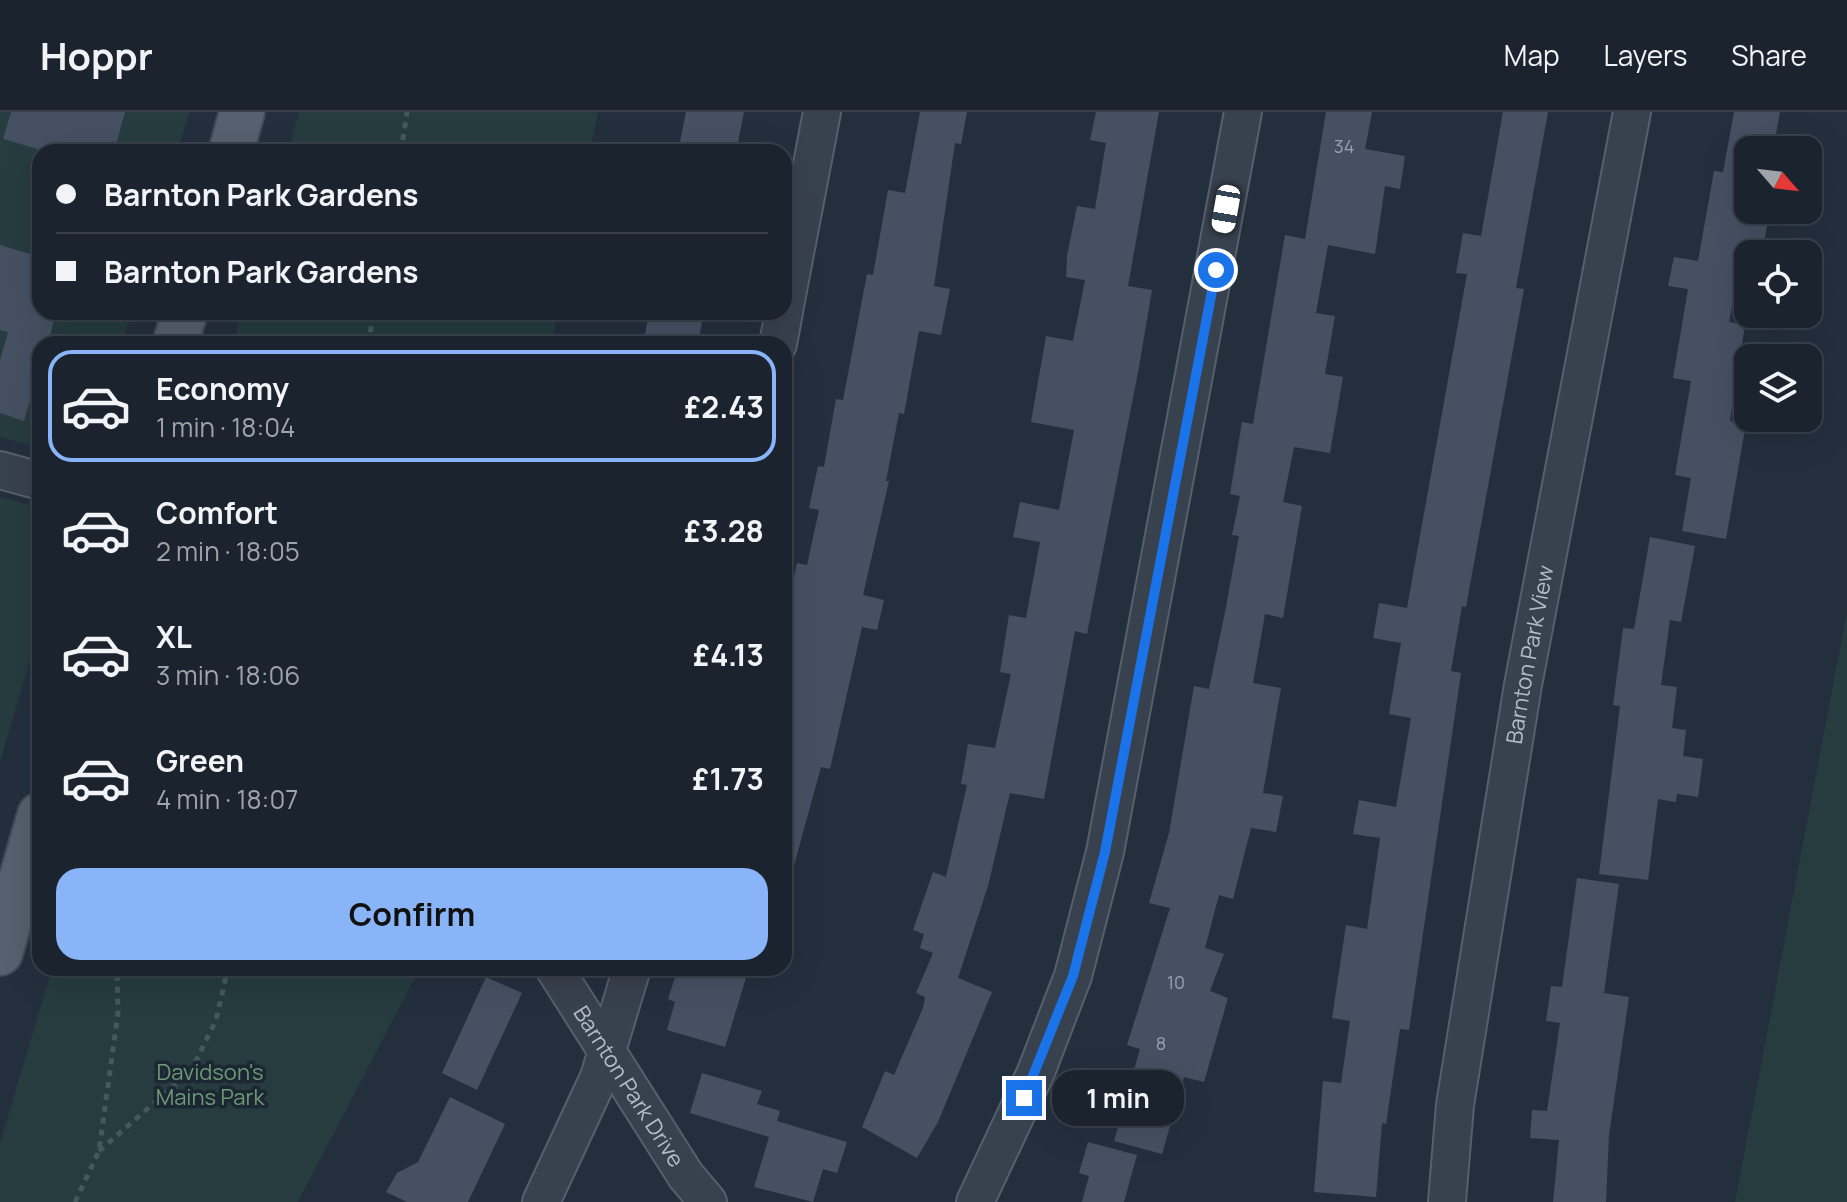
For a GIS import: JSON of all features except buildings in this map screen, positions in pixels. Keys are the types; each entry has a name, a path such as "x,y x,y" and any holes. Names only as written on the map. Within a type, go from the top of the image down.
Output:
{"main road":[{"path":"233,144 242,112"},
{"path":"0,953 32,843"}],"street":[{"path":"792,269 822,112"},
{"path":"975,1202 1036,1072 1073,976 1105,852 1243,112"},
{"name":"Barnton Park View","path":"1447,1202 1455,1105 1523,685 1632,112"},
{"path":"0,470 32,479"},
{"name":"Barnton Park Drive","path":"559,976 686,1176 708,1202"},
{"path":"541,1202 607,1052 630,976"}],"path":[{"path":"402,144 407,112"},
{"path":"75,1202 99,1151 118,1013 117,976"},
{"path":"99,1151 191,1071 216,1020 226,976"}],"green space":[{"path":"0,112 189,112 180,144 32,144 32,320 130,320 124,336 32,336 32,446 0,437"},
{"path":"299,112 598,112 592,144 290,144"},
{"path":"240,320 556,320 553,336 235,336"},
{"path":"0,497 32,506 32,653 0,762"},
{"path":"1847,611 1847,1202 1735,1202"},
{"name":"Davidson's Mains Park","path":"50,976 416,976 298,1202 0,1202 0,1143"}],"route":[{"path":"1024,1098 1073,976 1105,852 1216,270"}]}
